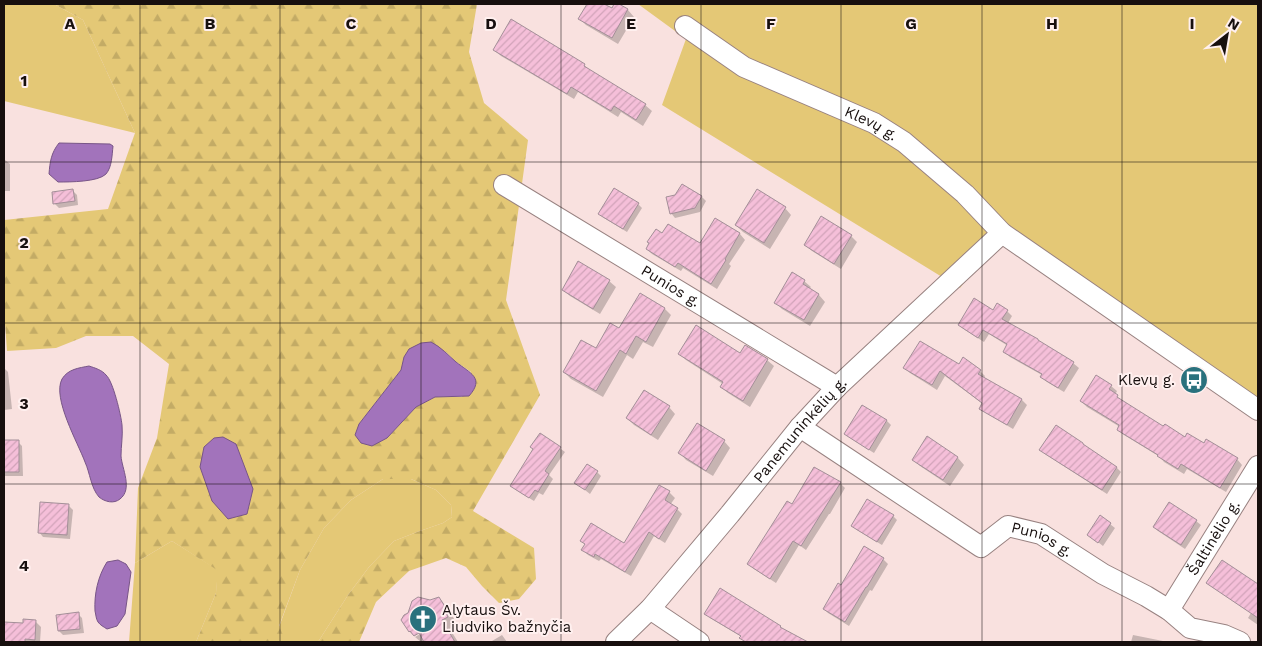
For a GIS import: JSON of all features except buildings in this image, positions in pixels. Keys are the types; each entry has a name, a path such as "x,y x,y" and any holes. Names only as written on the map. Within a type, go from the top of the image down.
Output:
{"street":[{"name":"Klevų g.","path":"685,26 744,67 874,122 904,142 965,194 1002,233 1258,410"},
{"name":"Punios g.","path":"504,185 837,387"},
{"name":"Panemuninkėlių g.","path":"616,642 650,609 800,427 837,387 1002,233"},
{"name":"Punios g.","path":"800,427 981,547 1008,526 1041,534 1103,574 1169,610 1191,635 1224,635 1240,642"},
{"name":"Šaltinėlio g.","path":"1169,610 1258,466"},
{"path":"650,609 699,642"}],"green space":[{"path":"4,4 54,4 83,20 135,133 4,101"},
{"path":"54,4 477,4 469,52 484,103 528,140 506,300 540,395 473,511 534,548 536,579 519,599 499,603 466,567 446,558 409,571 376,602 359,642 318,642 348,595 369,567 394,541 443,523 452,517 451,505 436,490 411,479 383,479 351,500 324,528 300,570 279,626 286,642 196,642 216,593 217,570 172,541 135,563 138,488 157,438 169,364 133,336 86,336 56,348 7,351 4,310 4,220 108,209 135,133 83,20","holes":["446,352 471,372 462,397 435,397 416,407 387,438 359,424 401,370"]},
{"path":"638,4 1258,4 1258,410 1002,233 960,288 662,105 686,39"},
{"path":"383,479 411,479 436,490 451,505 452,517 443,523 394,541 369,567 348,595 318,642 285,642 279,627 300,570 324,528 351,500"},
{"path":"172,541 218,570 216,593 196,642 129,642 135,563"}],"shaded area":[{"path":"59,143 110,144 113,146 108,171 97,179 58,182 49,174 51,158"},
{"path":"431,342 474,376 476,385 474,390 469,396 435,397 416,407 387,438 372,446 361,443 355,435 359,424 401,370 404,357 409,349 421,343"},
{"path":"89,366 98,369 109,378 121,420 121,456 126,479 126,490 124,495 115,502 101,499 94,489 60,397 60,387 64,376 74,370"},
{"path":"223,437 236,444 253,489 247,514 228,519 212,501 200,467 204,447 214,438"},
{"path":"118,560 126,564 131,572 125,614 117,626 107,629 96,618 96,592 101,573 107,562"}],"place":[{"name":"Klevų g.","path":"1194,380"},
{"name":"Alytaus Šv. Liudviko bažnyčia","path":"423,619"}]}
